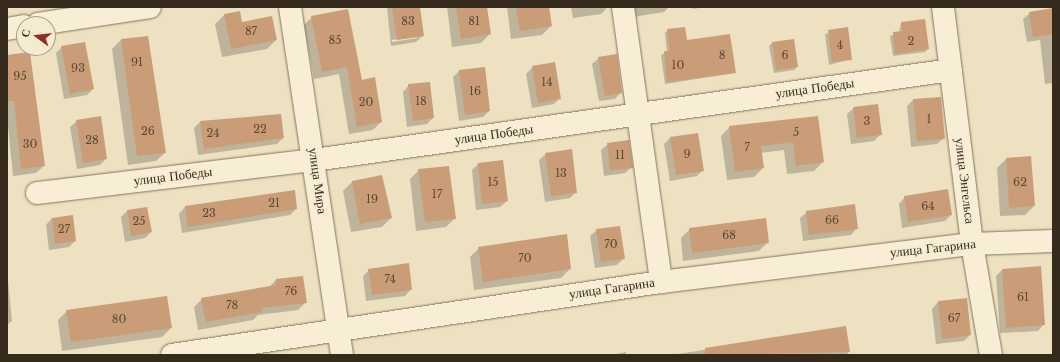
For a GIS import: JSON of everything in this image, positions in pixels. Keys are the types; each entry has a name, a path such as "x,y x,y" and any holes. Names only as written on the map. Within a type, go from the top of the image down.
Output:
{"street":[{"path":"56,21 150,7"},
{"name":"улица Мира","path":"290,7 342,355"},
{"path":"623,7 636,115 661,282"},
{"name":"улица Энгельса","path":"943,7 972,244 991,355"},
{"name":"улица Победы","path":"37,193 314,160 951,70"},
{"name":"улица Гагарина","path":"172,355 661,282 972,244 1053,241"}],"building":[{"path":"392,7 420,7 424,36 397,40"},
{"path":"456,7 487,7 491,34 461,39"},
{"path":"516,7 549,7 552,26 520,31"},
{"path":"1053,8 1053,34 1033,37 1029,12"},
{"path":"348,9 362,80 375,77 382,122 357,127 347,67 322,72 311,16"},
{"path":"240,11 242,22 272,16 277,40 231,49 224,14"},
{"path":"925,19 929,49 895,54 893,32 902,31 901,22"},
{"path":"685,27 687,40 730,34 736,73 667,82 664,51 670,51 667,29"},
{"path":"848,27 852,60 832,62 828,30"},
{"path":"148,36 166,153 137,156 121,39"},
{"path":"794,39 798,67 776,70 772,42"},
{"path":"85,42 94,89 70,94 61,46"},
{"path":"16,54 16,56 31,56 45,166 21,169 14,101 7,101 7,55"},
{"path":"617,54 622,93 605,96 598,57"},
{"path":"555,62 561,99 538,103 532,66"},
{"path":"485,67 490,111 465,115 459,70"},
{"path":"430,82 434,118 413,121 408,84"},
{"path":"941,97 945,139 917,141 913,99"},
{"path":"878,104 882,135 857,138 853,107"},
{"path":"281,114 284,138 204,149 200,121"},
{"path":"101,116 107,159 83,163 76,120"},
{"path":"818,116 824,162 796,166 793,142 761,146 764,168 735,172 729,126"},
{"path":"698,133 704,171 676,175 670,137"},
{"path":"629,140 633,168 610,170 607,143"},
{"path":"572,149 577,193 551,196 545,153"},
{"path":"1031,156 1035,206 1009,208 1006,158"},
{"path":"503,160 508,201 482,204 478,163"},
{"path":"449,166 456,219 425,222 418,169"},
{"path":"382,175 392,218 360,224 352,181"},
{"path":"948,189 952,215 908,222 904,196"},
{"path":"295,190 297,209 188,227 185,206"},
{"path":"855,204 858,229 809,235 806,211"},
{"path":"147,207 152,232 131,236 127,210"},
{"path":"73,215 76,241 55,244 52,218"},
{"path":"766,218 769,243 692,253 689,228"},
{"path":"620,226 625,259 601,262 596,229"},
{"path":"567,234 571,269 483,282 478,247"},
{"path":"409,263 412,290 372,295 368,269"},
{"path":"1041,266 1045,325 1006,328 1002,269"},
{"path":"303,276 307,303 261,308 262,312 206,322 201,298 276,285 276,279"},
{"path":"167,296 172,328 71,342 66,310"},
{"path":"967,298 971,335 942,339 938,301"},
{"path":"846,326 850,352 705,355 705,348"}]}
